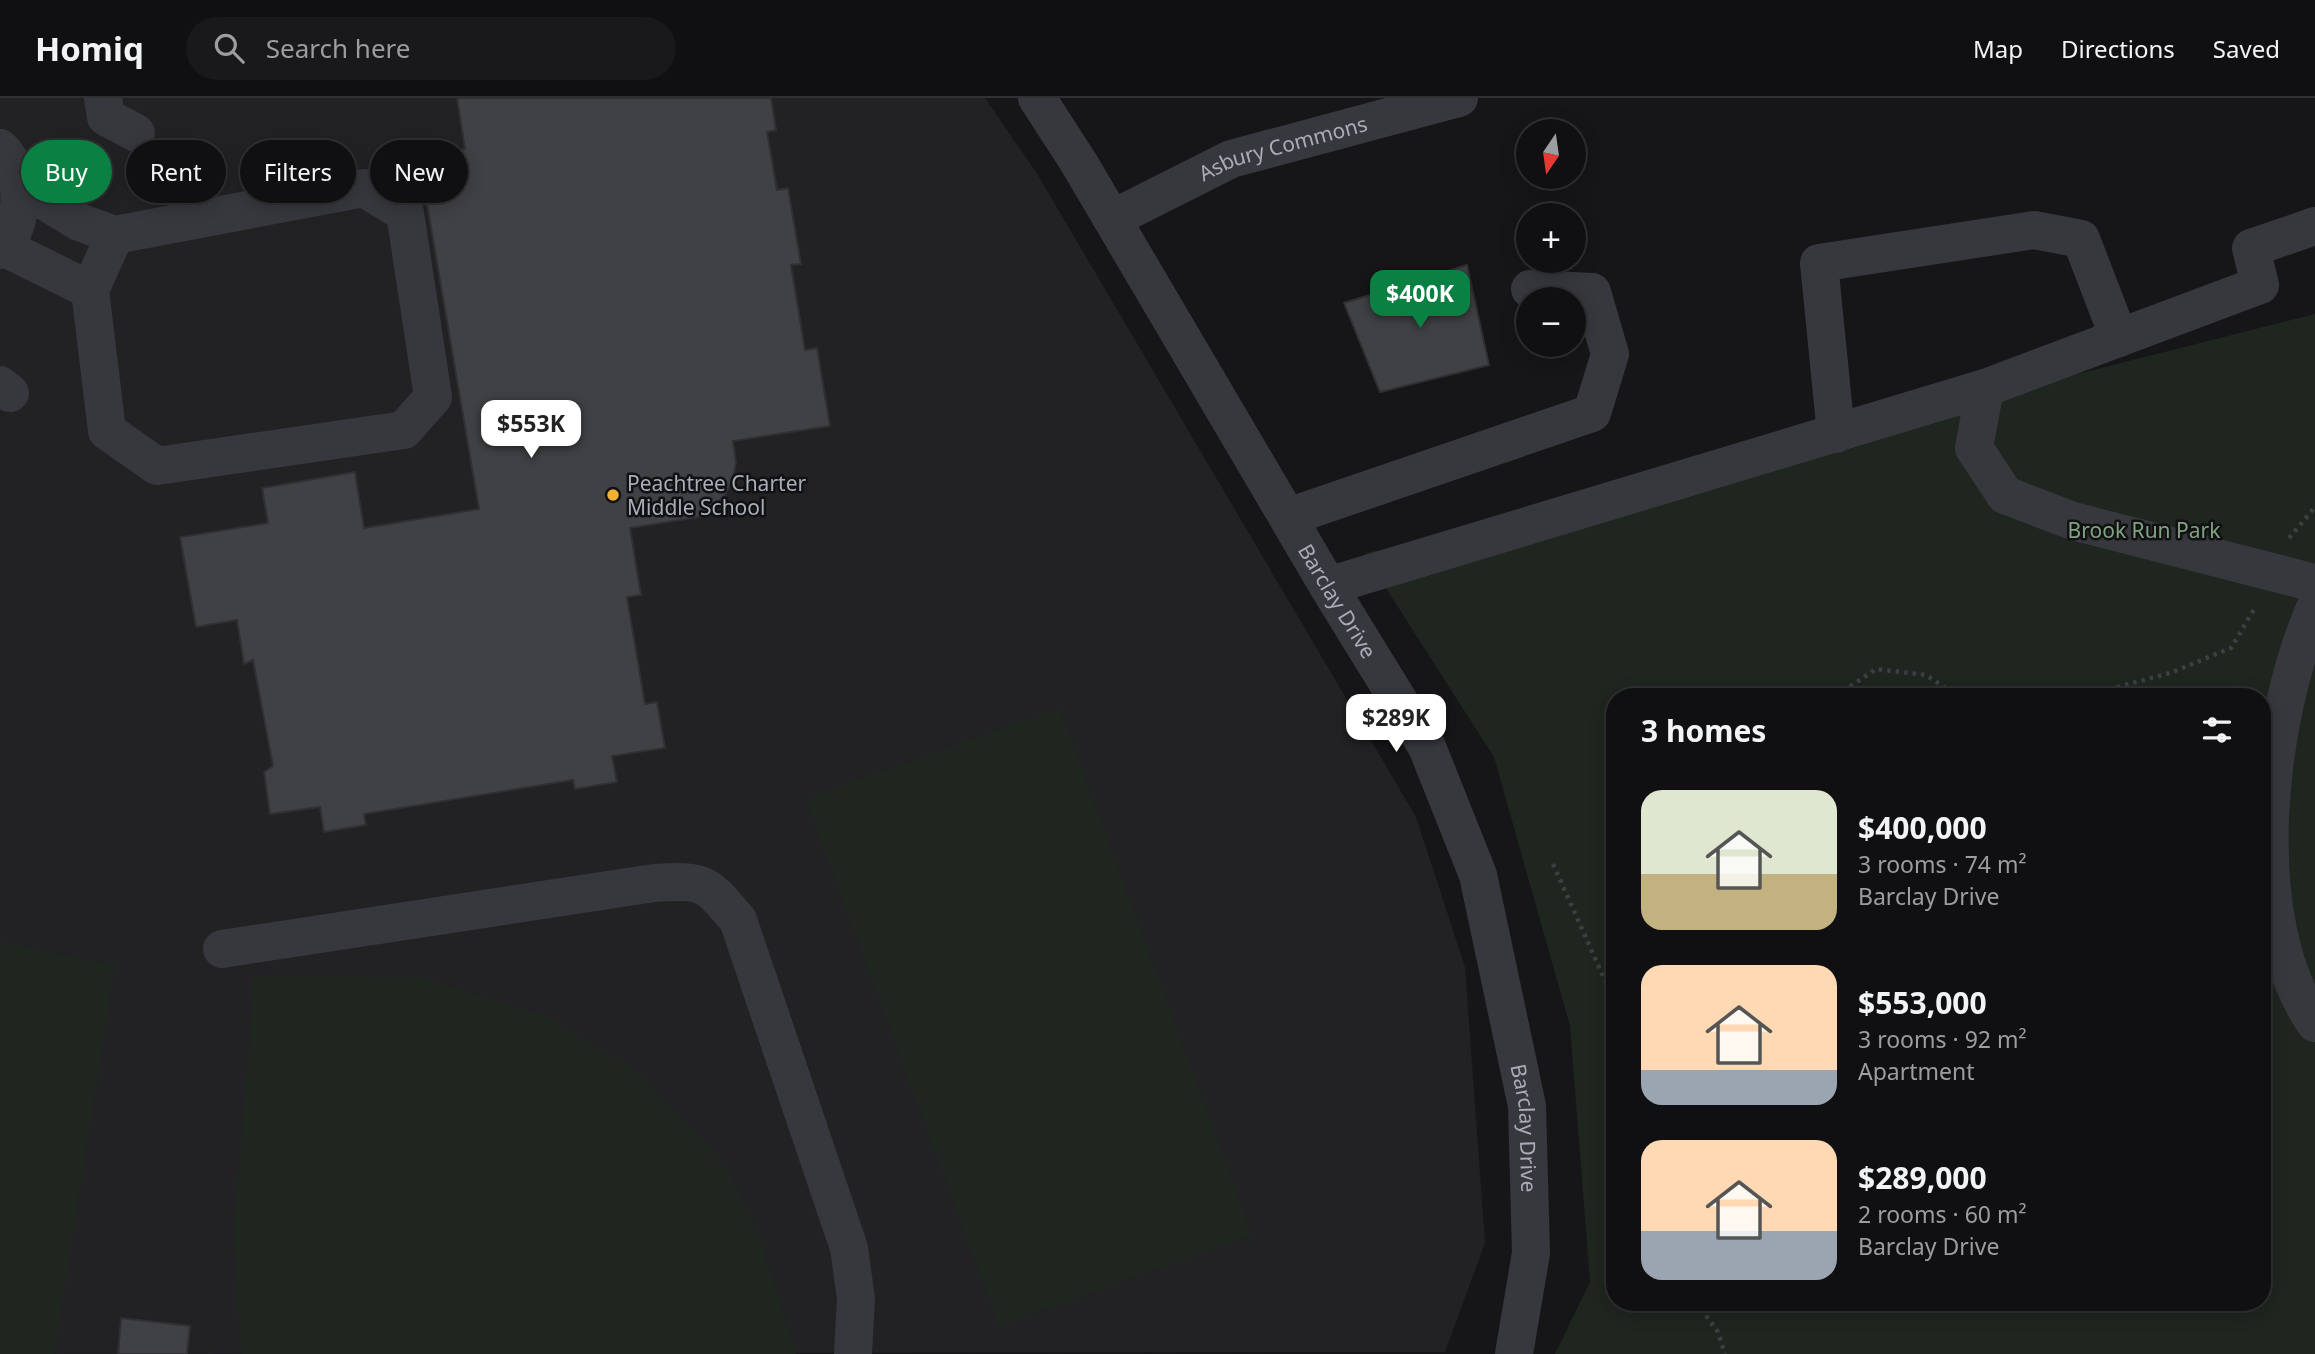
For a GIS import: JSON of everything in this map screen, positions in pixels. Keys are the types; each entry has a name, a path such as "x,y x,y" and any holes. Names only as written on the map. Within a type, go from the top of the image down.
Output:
{"street":[{"path":"103,98 106,117 136,134"},
{"name":"Barclay Drive","path":"1037,98 1427,747 1478,875 1527,1106 1531,1253 1514,1354"},
{"name":"Asbury Commons","path":"1112,219 1231,159 1459,98"},
{"path":"0,148 7,154 19,185 18,218 2,249 90,290"},
{"path":"19,185 79,222 116,235 363,188 405,213 433,397 404,430 157,466 107,431 90,290 116,235"},
{"path":"1328,586 1984,388 2260,285 2251,248 2315,226"},
{"path":"1836,434 1819,263 2034,230 2081,239 2119,338"},
{"path":"1288,517 1592,413 1609,354 1592,292 1586,292"},
{"path":"1984,388 1974,448 2005,495 2073,521 2315,583"},
{"path":"2271,848 2280,720 2295,657 2315,608"},
{"path":"2271,878 2273,910 2286,963 2315,1023"},
{"path":"222,949 654,883 684,881 710,887 738,920 849,1248 856,1299 853,1354"}],"path":[{"path":"2287,542 2315,507"},
{"path":"2114,688 2170,673 2231,648 2256,606"},
{"path":"1848,688 1876,669 1926,675 1945,688"},
{"path":"1553,864 1606,983"},
{"path":"1703,1311 1718,1332 1725,1354"}],"shaded area":[{"name":"Peachtree Charter Middle School","path":"0,98 985,98 1036,172 1416,817 1465,967 1485,1243 1445,1352 0,1354"}],"green space":[{"name":"Brook Run Park","path":"2315,314 2315,1354 1555,1354 1590,1282 1570,1026 1494,757 1364,554"},
{"path":"1059,708 1252,1235 999,1326 806,799"},
{"path":"0,942 115,966 54,1354 0,1354"},
{"path":"255,975 418,977 543,1015 637,1072 725,1165 758,1233 796,1354 241,1354 234,1229"}],"building":[{"path":"457,98 771,98 776,130 767,132 777,190 788,188 801,264 791,265 805,350 817,348 830,426 733,441 736,462 733,479 725,495 710,511 699,517 630,528 641,595 627,597 645,704 657,702 665,748 612,756 617,782 575,789 573,780 364,814 366,825 324,832 320,807 270,814 264,772 273,766 253,660 244,664 237,620 196,627 180,537 268,523 262,488 355,472 364,528 479,509 427,203 468,203 468,140 464,140"},
{"path":"1467,265 1489,365 1380,392 1344,303"},
{"path":"121,1318 190,1326 187,1354 118,1354"}],"place":[{"name":"Peachtree Charter Middle School","path":"613,495"}]}
